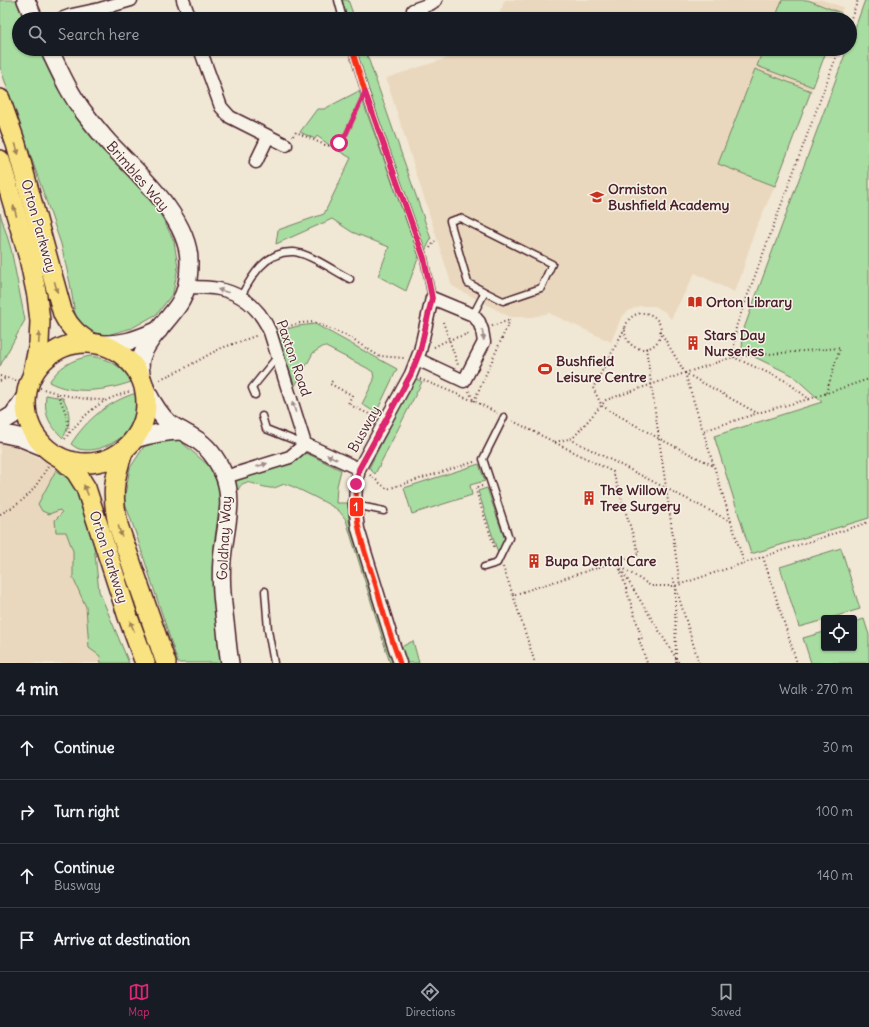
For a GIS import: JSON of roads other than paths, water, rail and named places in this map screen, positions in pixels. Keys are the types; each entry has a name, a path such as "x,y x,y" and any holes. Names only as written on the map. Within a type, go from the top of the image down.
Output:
{"main road":[{"name":"Orton Parkway","path":"0,99 16,144 63,314 68,324 74,331 94,344"},
{"name":"Orton Parkway","path":"0,160 29,258 37,296 40,321 39,343 29,385 26,410 29,424 36,437 52,457 76,472 86,488 128,617 145,663"},
{"path":"29,385 40,364 51,354 63,348 77,344 94,344 109,347 129,360 145,385"},
{"name":"Orton Parkway","path":"145,385 147,407 144,424 129,446 118,468 114,488 115,508 118,526 166,663"},
{"path":"52,457 77,463 93,464 109,460 129,446"}],"street":[{"path":"26,0 31,12"},
{"path":"86,12 131,0"},
{"path":"183,0 187,12"},
{"path":"413,10 440,2"},
{"name":"Brimbles Way","path":"52,56 72,95 85,114 108,141 143,177 161,199 186,242 190,259 187,287 180,304 145,348 141,358 140,369 145,385"},
{"path":"203,56 221,107 230,117 286,145"},
{"path":"256,162 268,137"},
{"name":"Paxton Road","path":"187,287 219,289 240,298 255,307 264,318 278,356 305,444"},
{"path":"412,359 464,381 484,342 479,322 473,315 432,298"},
{"name":"Busway","path":"400,663 358,529 355,505 356,484 359,469 411,374 412,359 432,298"},
{"name":"Brimbles Way","path":"94,344 129,342 159,330"},
{"path":"0,423 13,415 29,385"},
{"name":"Goldhay Way","path":"145,385 152,402 160,414 170,424 195,438 206,447 217,460 225,476 228,494 228,512 222,561 221,593 230,663"},
{"path":"129,446 158,433 182,431"},
{"path":"0,432 19,437 52,457"},
{"path":"225,476 290,457 305,444 359,469"}],"lane":[{"path":"338,0 341,12"},
{"name":"Busway","path":"354,56 365,92 424,258 432,298"},
{"path":"460,218 552,264 541,288 503,301 485,292 468,283 450,221 460,218"},
{"path":"240,298 249,280 262,264 277,255 294,252 311,258 350,279"},
{"path":"473,315 485,292"},
{"path":"255,395 252,388 278,356"},
{"path":"262,416 266,429 305,444"},
{"path":"484,567 497,563 510,538 483,459 504,417"},
{"path":"355,505 384,511"},
{"path":"265,591 268,630 274,663"}],"place":[{"name":"Ormiston Bushfield Academy","path":"597,197"},
{"name":"Orton Library","path":"695,302"},
{"name":"Stars Day Nurseries","path":"693,343"},
{"name":"Bushfield Leisure Centre","path":"545,369"},
{"name":"The Willow Tree Surgery","path":"589,498"},
{"name":"Bupa Dental Care","path":"534,561"}]}
